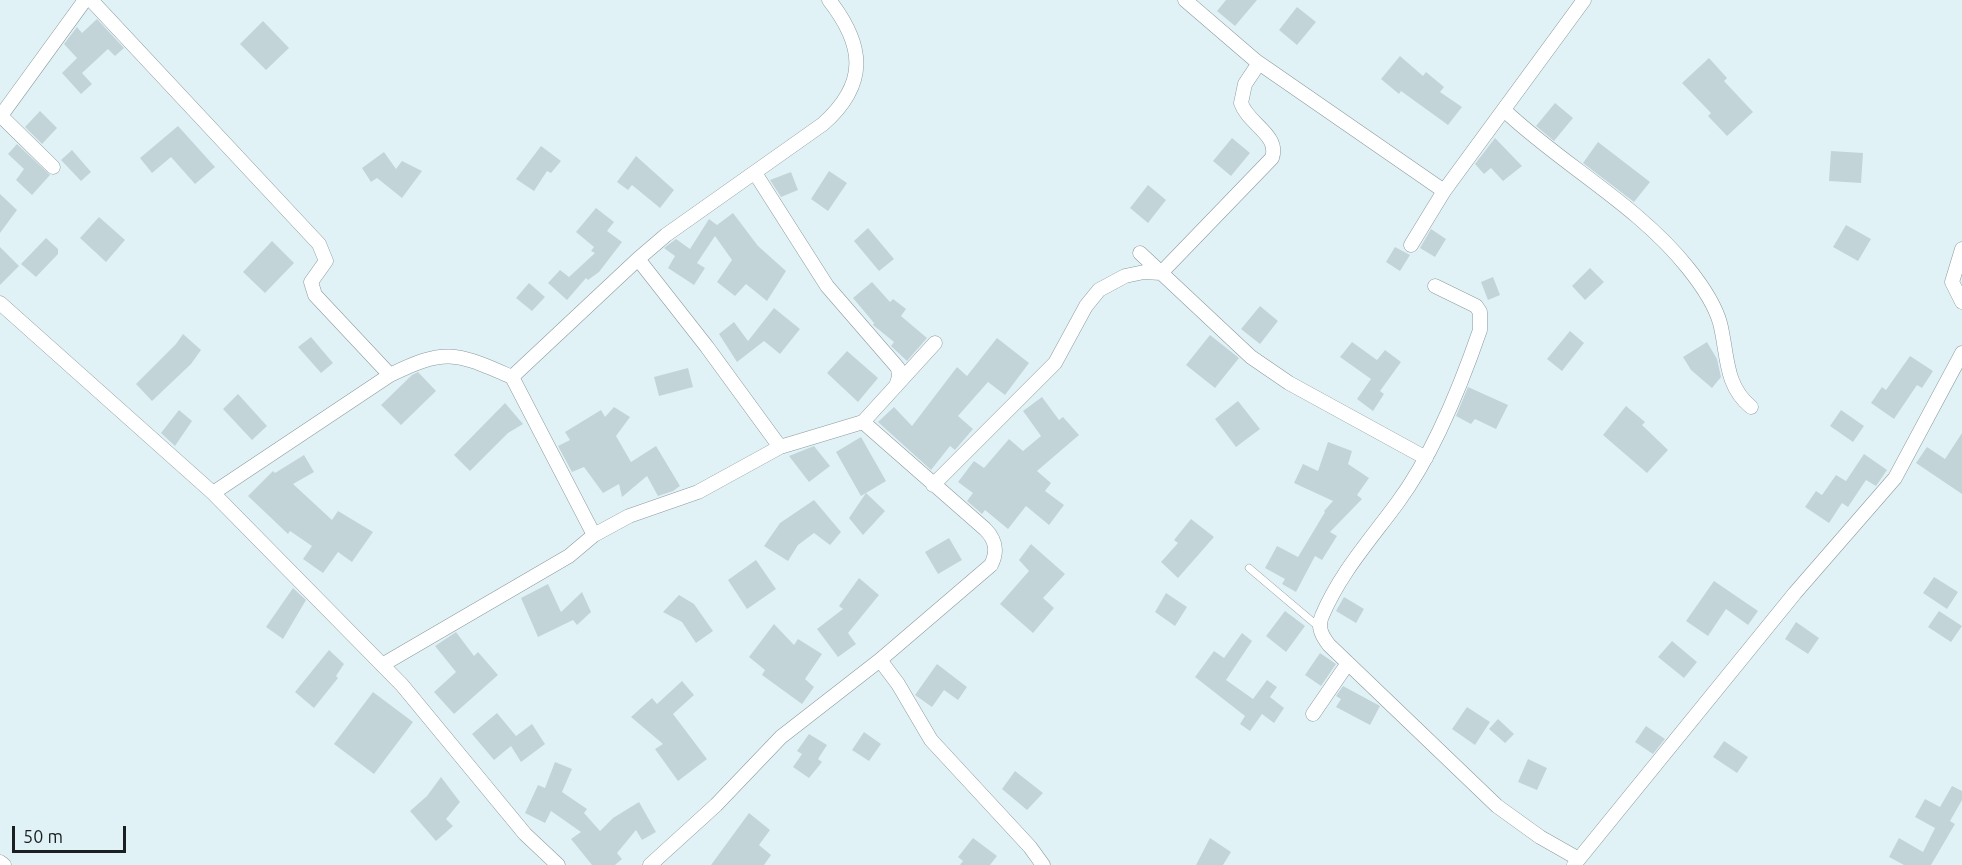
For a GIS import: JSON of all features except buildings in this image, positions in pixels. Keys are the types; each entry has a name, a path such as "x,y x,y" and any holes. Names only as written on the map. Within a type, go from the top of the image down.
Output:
{"street":[{"path":"53,167 0,116 85,0"},
{"path":"91,0 320,244 326,261 311,282 315,296 390,375"},
{"path":"512,377 666,235 838,111 852,89 858,73 852,39 829,0"},
{"path":"1185,0 1259,63 1444,191"},
{"path":"1411,245 1444,191 1584,0"},
{"path":"933,485 1055,363 1086,306 1099,290 1125,276 1144,272 1161,273 1272,158 1274,146 1269,136 1254,123 1241,103 1245,84 1259,63"},
{"path":"1504,110 1530,135 1654,233 1688,268 1720,321 1733,386 1751,407"},
{"path":"755,173 827,286 897,368 899,377 896,386"},
{"path":"1962,249 1952,282 1962,302"},
{"path":"1140,253 1251,357 1307,393 1426,458"},
{"path":"638,259 707,347 780,447"},
{"path":"1435,286 1470,301 1480,312 1482,320 1477,341 1426,458 1398,502 1351,562 1322,615 1320,628 1329,645 1497,806 1575,862 1818,566 1895,478 1962,353"},
{"path":"0,303 213,493 382,665 525,834 558,865"},
{"path":"382,665 564,560 594,535 629,516 698,492 780,447 863,422 935,343"},
{"path":"213,493 390,375 423,359 456,356 512,377 594,535"},
{"path":"650,865 716,805 781,737 880,660 991,565 996,555 992,536 863,422"},
{"path":"880,660 898,684 931,740 1030,847 1043,865"},
{"path":"1313,714 1348,663"},
{"path":"0,862 4,865"}],"lane":[{"path":"1249,568 1320,628"}]}
